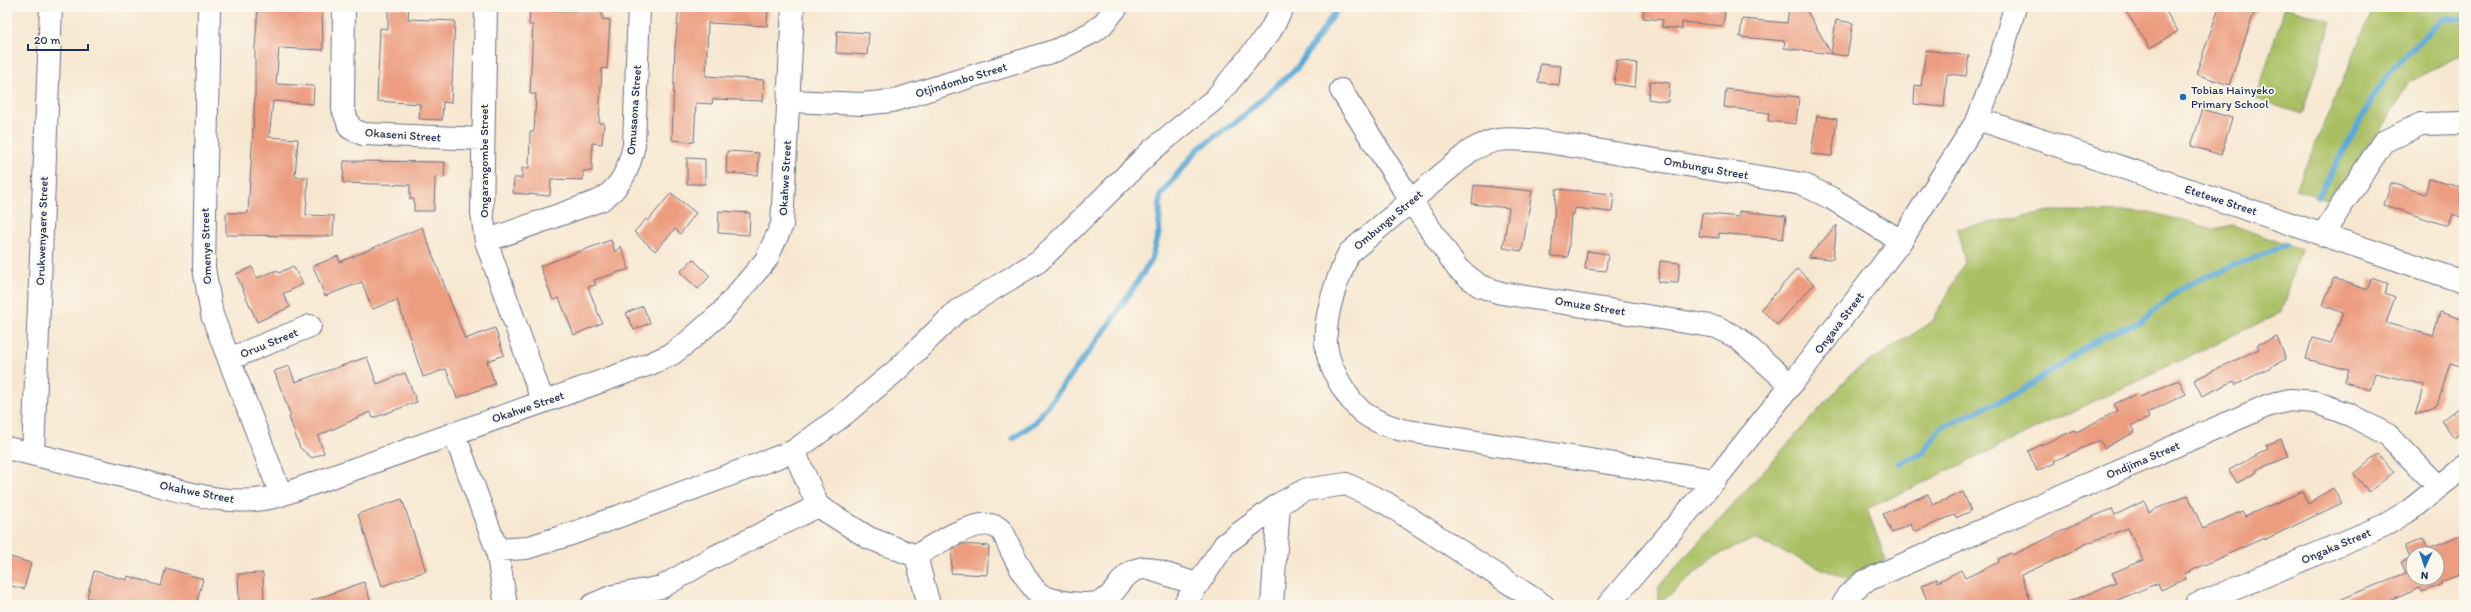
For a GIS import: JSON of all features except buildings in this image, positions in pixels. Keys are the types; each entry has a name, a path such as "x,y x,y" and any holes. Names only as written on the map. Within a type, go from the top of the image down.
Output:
{"street":[{"name":"Orukwenyaere Street","path":"34,454 51,7"},
{"name":"Omenye Street","path":"209,7 204,268 212,315 281,495"},
{"name":"Okaseni Street","path":"344,7 343,109 350,128 363,134 483,139"},
{"name":"Ongarangombe Street","path":"486,7 482,214 486,241 543,402"},
{"name":"Omusaona Street","path":"486,241 602,200 614,192 622,182 630,165 634,145 639,7"},
{"name":"Okahwe Street","path":"7,448 192,493 226,499 258,501 281,495 543,402 650,364 672,354 721,313 742,289 766,260 782,225 793,7"},
{"name":"Otjindombo Street","path":"789,101 862,104 892,101 1057,50 1093,32 1102,25 1117,7"},
{"path":"497,550 526,548 574,533 794,451 842,416 898,369 957,310 1039,261 1152,150 1215,99 1269,33 1283,7"},
{"name":"Ongava Street","path":"1608,605 1715,480 1791,385 1901,241 1978,120 1999,63 2015,7"},
{"name":"Omuze Street","path":"1341,90 1411,201 1458,269 1480,286 1501,293 1717,327 1739,339 1791,385"},
{"name":"Etetewe Street","path":"1978,120 2464,282"},
{"path":"2323,234 2383,142 2421,124 2464,123"},
{"name":"Ombungu Street","path":"1715,480 1402,430 1383,424 1361,411 1347,392 1329,356 1326,334 1332,301 1340,273 1349,253 1470,151 1489,141 1498,139 1541,141 1802,184 1831,198 1901,241"},
{"name":"Oruu Street","path":"229,359 310,326"},
{"name":"Ondjima Street","path":"1843,605 1847,596 1863,582 2269,405 2290,400 2315,402 2332,407 2388,435 2439,488"},
{"path":"454,433 497,550 506,605"},
{"path":"794,451 818,506 869,538 916,556"},
{"name":"Ongaka Street","path":"2196,605 2385,525 2410,510 2464,467"},
{"path":"1184,605 1196,584 1225,544 1280,504 1305,490 1346,484 1386,503 1543,605"},
{"path":"1272,605 1280,504"},
{"path":"592,605 613,596 662,587 710,559 818,506"},
{"path":"916,556 940,541 963,531 992,525 1002,530 1030,582 1041,595 1069,603 1096,604 1106,599 1134,569 1141,568 1147,568 1196,584"},
{"path":"916,556 929,605"}],"green space":[{"path":"2285,7 2331,21 2302,114 2256,99"},
{"path":"2374,7 2464,7 2464,54 2410,81 2337,204 2296,189"},
{"path":"2050,211 2150,212 2214,229 2233,225 2286,245 2301,248 2282,312 1867,509 1886,560 1848,580 1754,539 1715,556 1658,605 1659,586 1852,373 1932,322 1965,262 1957,229"}],"waterway":[{"path":"1013,438 1035,422 1108,326 1151,261 1159,232 1160,196 1197,150 1237,121 1297,68 1339,7"},
{"path":"2318,197 2383,80 2412,48 2442,20 2464,18"},
{"path":"1900,463 1923,453 1940,428 2018,393 2103,336 2140,322 2188,284 2286,245"}],"place":[{"name":"Tobias Hainyeko Primary School","path":"2183,97"}]}
